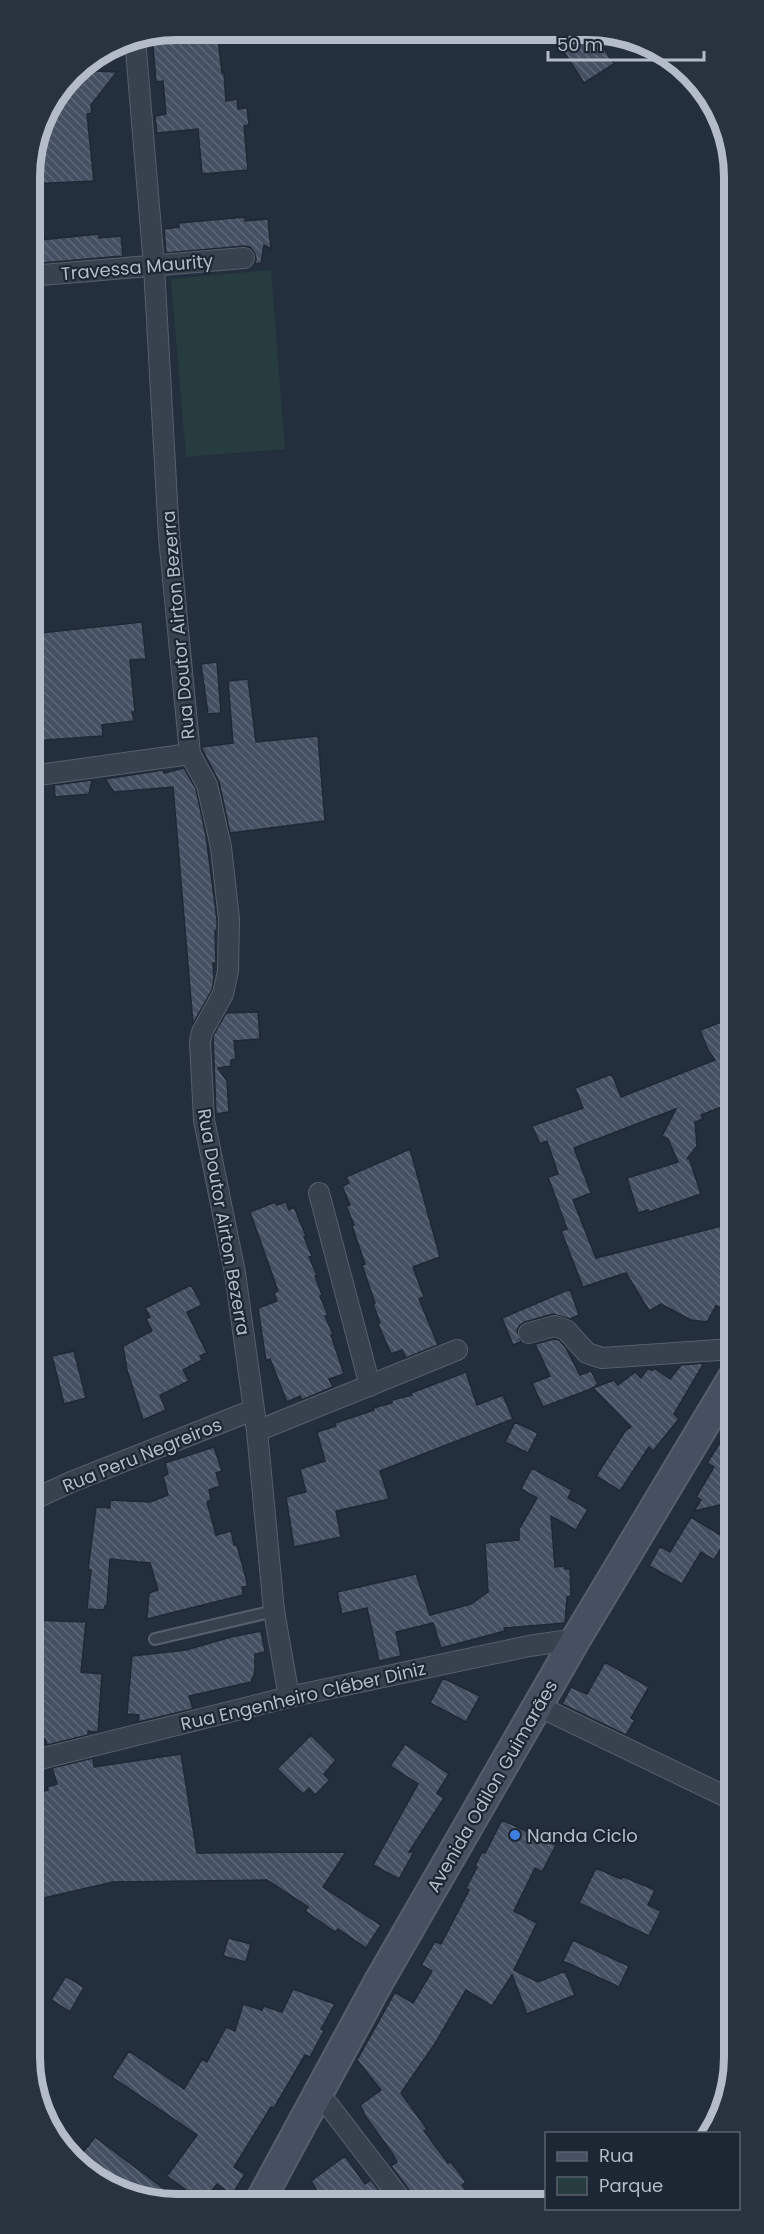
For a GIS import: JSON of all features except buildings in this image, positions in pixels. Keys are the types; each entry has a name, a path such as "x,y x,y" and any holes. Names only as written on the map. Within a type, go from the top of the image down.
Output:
{"street":[{"name":"Rua Doutor Airton Bezerra","path":"136,47 154,266 169,537 190,754 207,785 221,847 229,919 228,971 224,994 202,1032 200,1042 204,1120 235,1273 257,1431 274,1611 289,1697"},
{"name":"Travessa Maurity","path":"41,275 244,258"},
{"path":"41,775 190,754"},
{"path":"319,1192 370,1386"},
{"path":"530,1333 555,1326 566,1329 587,1353 602,1358 723,1350"},
{"path":"257,1431 457,1350"},
{"name":"Avenida Odilon Guimarães","path":"264,2194 378,1983 576,1639 723,1393"},
{"name":"Rua Peru Negreiros","path":"40,1496 253,1410"},
{"name":"Rua Engenheiro Cléber Diniz","path":"40,1759 289,1697 529,1646 576,1639"},
{"path":"538,1706 723,1795"},
{"path":"317,2096 330,2107 397,2194"}],"lane":[{"path":"155,1639 274,1611"}],"green space":[{"path":"271,270 285,449 186,457 171,279"}],"place":[{"name":"Nanda Ciclo","path":"515,1835"}]}
